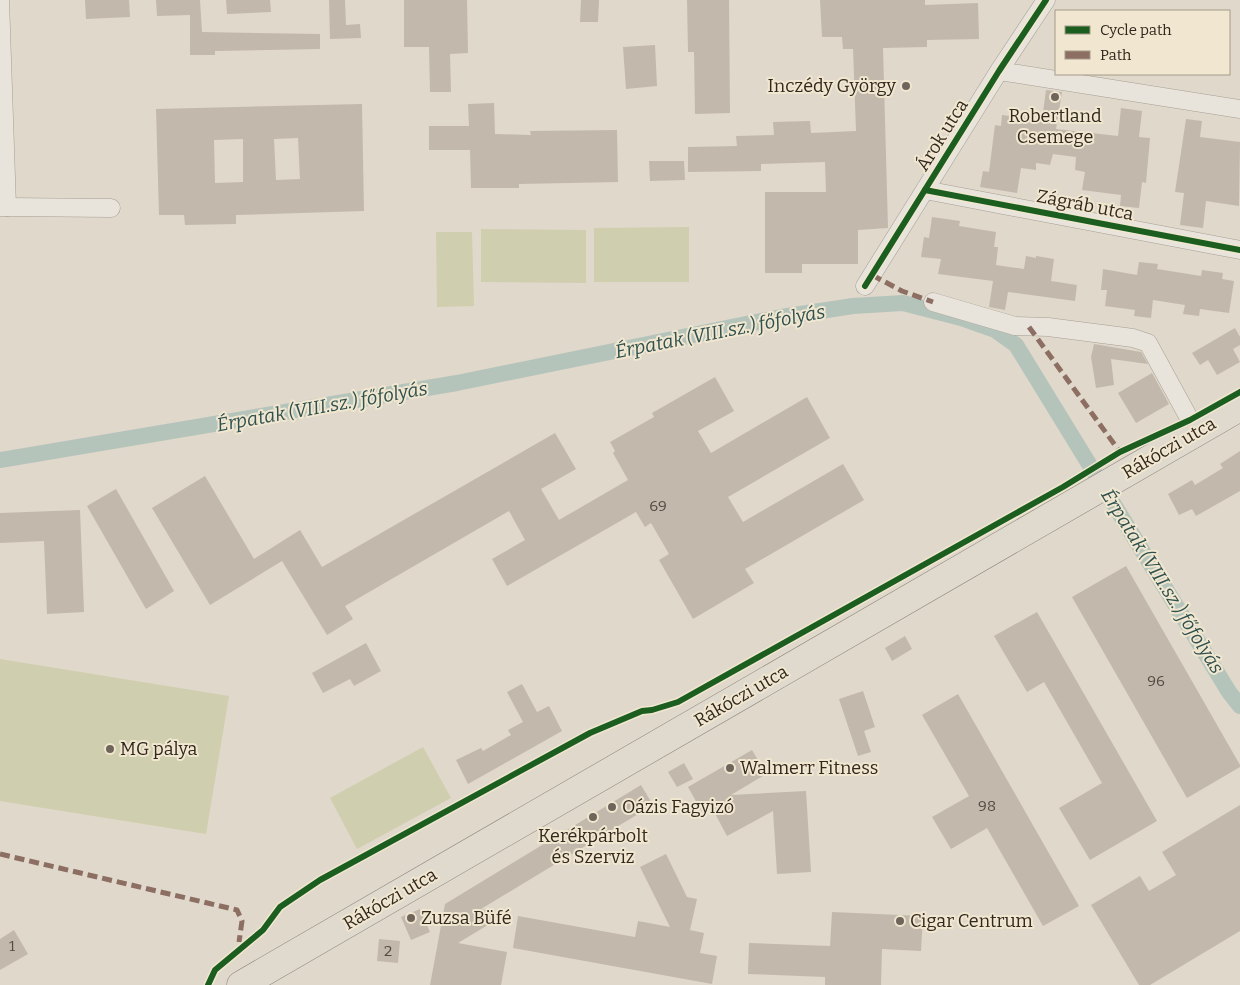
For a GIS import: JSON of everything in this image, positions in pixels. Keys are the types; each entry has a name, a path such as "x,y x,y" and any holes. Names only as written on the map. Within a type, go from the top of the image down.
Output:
{"main road":[{"name":"Rákóczi utca","path":"241,985 1240,407"}],"street":[{"path":"0,0 3,207 110,208"},
{"name":"Árok utca","path":"865,286 999,71 1046,0"},
{"path":"999,71 1240,109"},
{"name":"Zágráb utca","path":"925,190 1240,250"},
{"path":"933,302 1015,326 1048,327 1133,338 1148,343 1196,431"}],"green space":[{"path":"689,227 689,282 594,282 594,228"},
{"path":"481,229 586,230 586,283 481,282"},
{"path":"436,232 472,232 474,306 437,307"},
{"name":"MG pálya","path":"0,659 229,696 206,834 0,801"},
{"path":"423,747 451,798 357,849 330,798"}],"building":[{"path":"85,0 129,0 130,17 86,19"},
{"path":"156,0 200,0 202,32 320,34 320,49 215,51 215,55 190,55 190,15 157,16"},
{"path":"226,0 270,0 271,12 227,14"},
{"path":"329,0 345,0 346,25 360,24 361,38 330,39"},
{"path":"404,0 467,0 468,53 450,54 451,92 430,92 429,47 404,47"},
{"path":"581,0 599,0 598,22 580,22"},
{"path":"687,0 729,0 730,113 695,114 694,52 688,52"},
{"path":"820,0 925,0 925,5 978,3 979,39 927,40 927,47 883,48 888,228 858,230 858,264 802,264 802,273 765,273 765,192 826,192 825,162 761,164 761,171 688,172 688,147 737,146 736,136 774,135 773,122 810,121 811,133 856,131 853,49 843,49 842,37 822,37"},
{"path":"655,45 657,86 626,89 623,47"},
{"path":"1046,90 1062,92 1056,129 1118,136 1121,108 1142,111 1139,137 1150,138 1146,183 1142,182 1139,208 1120,206 1121,195 1082,190 1085,172 1075,170 1076,157 1053,154 1050,165 1036,163 1036,170 1021,168 1017,193 980,187 983,171 989,172 995,125 1001,126 1002,115 1042,120"},
{"path":"494,103 495,134 531,135 530,131 617,130 618,182 519,184 519,188 471,188 470,150 429,150 429,126 469,126 468,104"},
{"path":"362,104 364,211 236,215 236,224 185,225 184,215 159,215 156,109","holes":["298,138 300,179 276,180 274,139","243,139 243,182 215,183 214,140"]},
{"path":"1186,119 1202,121 1200,137 1240,142 1239,206 1206,201 1203,228 1180,225 1184,193 1175,192"},
{"path":"649,161 684,161 685,180 650,181"},
{"path":"932,217 960,221 959,226 996,232 994,247 998,247 996,265 1024,269 1026,256 1054,259 1051,281 1077,285 1075,301 1008,292 1005,310 989,307 993,281 938,274 941,259 921,257 924,237 929,238"},
{"path":"1139,262 1158,264 1157,269 1201,276 1202,270 1223,273 1222,279 1234,281 1229,313 1200,309 1199,316 1183,314 1185,305 1153,300 1151,318 1134,316 1135,310 1105,306 1107,290 1101,290 1103,269 1137,275"},
{"path":"1235,328 1240,337 1240,345 1233,349 1240,362 1217,375 1208,360 1200,365 1192,353"},
{"path":"1094,344 1141,352 1148,364 1111,359 1114,385 1096,388 1091,357"},
{"path":"1152,373 1169,404 1136,423 1118,393"},
{"path":"715,377 734,411 698,431 711,453 807,397 830,438 728,497 743,522 843,464 864,500 745,569 754,583 693,619 659,560 669,554 651,523 645,527 636,512 507,586 492,559 525,540 509,511 345,606 353,619 327,635 282,561 210,605 152,508 205,476 254,559 300,530 322,567 555,433 576,469 541,489 559,520 628,480 613,453 615,451 610,442 654,417 652,413"},
{"path":"1240,451 1240,491 1196,516 1192,509 1179,515 1168,494 1192,480 1195,485 1223,468 1220,464"},
{"path":"116,489 174,591 146,609 87,506"},
{"path":"80,510 84,612 47,614 44,541 0,543 0,513"},
{"path":"1126,566 1240,765 1240,767 1187,798 1072,597"},
{"path":"1037,612 1157,821 1090,860 1059,808 1102,783 1044,682 1027,692 994,636"},
{"path":"905,636 912,649 892,661 885,648"},
{"path":"366,643 381,671 354,686 350,679 323,693 312,673"},
{"path":"522,684 537,712 549,706 562,731 468,784 456,760 481,748 483,751 511,735 508,730 523,722 507,692"},
{"path":"863,691 875,727 864,731 871,752 858,756 839,699"},
{"path":"958,694 1079,906 1043,926 987,828 951,849 932,817 969,796 922,715"},
{"path":"752,750 766,774 731,795 806,791 811,872 777,874 773,811 727,836 711,806 702,812 688,787"},
{"path":"684,763 693,779 677,787 668,772"},
{"path":"641,785 653,805 481,909 491,911 496,920 458,943 507,952 501,985 430,985 445,904"},
{"path":"1240,805 1240,931 1150,985 1139,985 1091,905 1140,876 1149,891 1176,875 1162,852"},
{"path":"666,854 687,897 697,899 690,930 704,933 700,953 717,956 712,984 513,948 518,916 635,937 638,921 670,927 640,867"},
{"path":"420,909 430,932 411,940 401,917"},
{"path":"832,912 923,916 921,951 882,949 881,985 825,985 825,977 748,974 749,943 830,946"},
{"path":"14,930 28,954 0,970 0,939"},
{"path":"379,939 400,941 398,963 377,961"}],"waterway":[{"name":"Érpatak (VIII.sz.) főfolyás","path":"0,460 457,383 781,317 853,306 903,303 961,318 995,330 1016,345 1229,692 1240,706"}],"marked path":[{"path":"872,275 902,291 933,302"},
{"path":"1029,327 1120,452"},
{"path":"0,854 237,910 242,921 239,942"}],"cycle path":[{"path":"865,286 999,71 1046,0"},
{"path":"925,190 1240,250"},
{"path":"208,985 215,970 263,930 280,907 320,880 590,733 642,711 678,702 1063,487 1120,452 1190,420 1240,392"}],"place":[{"name":"Inczédy György","path":"906,86"},
{"name":"Robertland Csemege","path":"1055,97"},
{"name":"MG pálya","path":"110,749"},
{"name":"Walmerr Fitness","path":"730,768"},
{"name":"Oázis Fagyizó","path":"612,807"},
{"name":"Kerékpárbolt és Szerviz","path":"593,817"},
{"name":"Zuzsa Büfé","path":"411,918"},
{"name":"Cigar Centrum","path":"900,921"}]}
